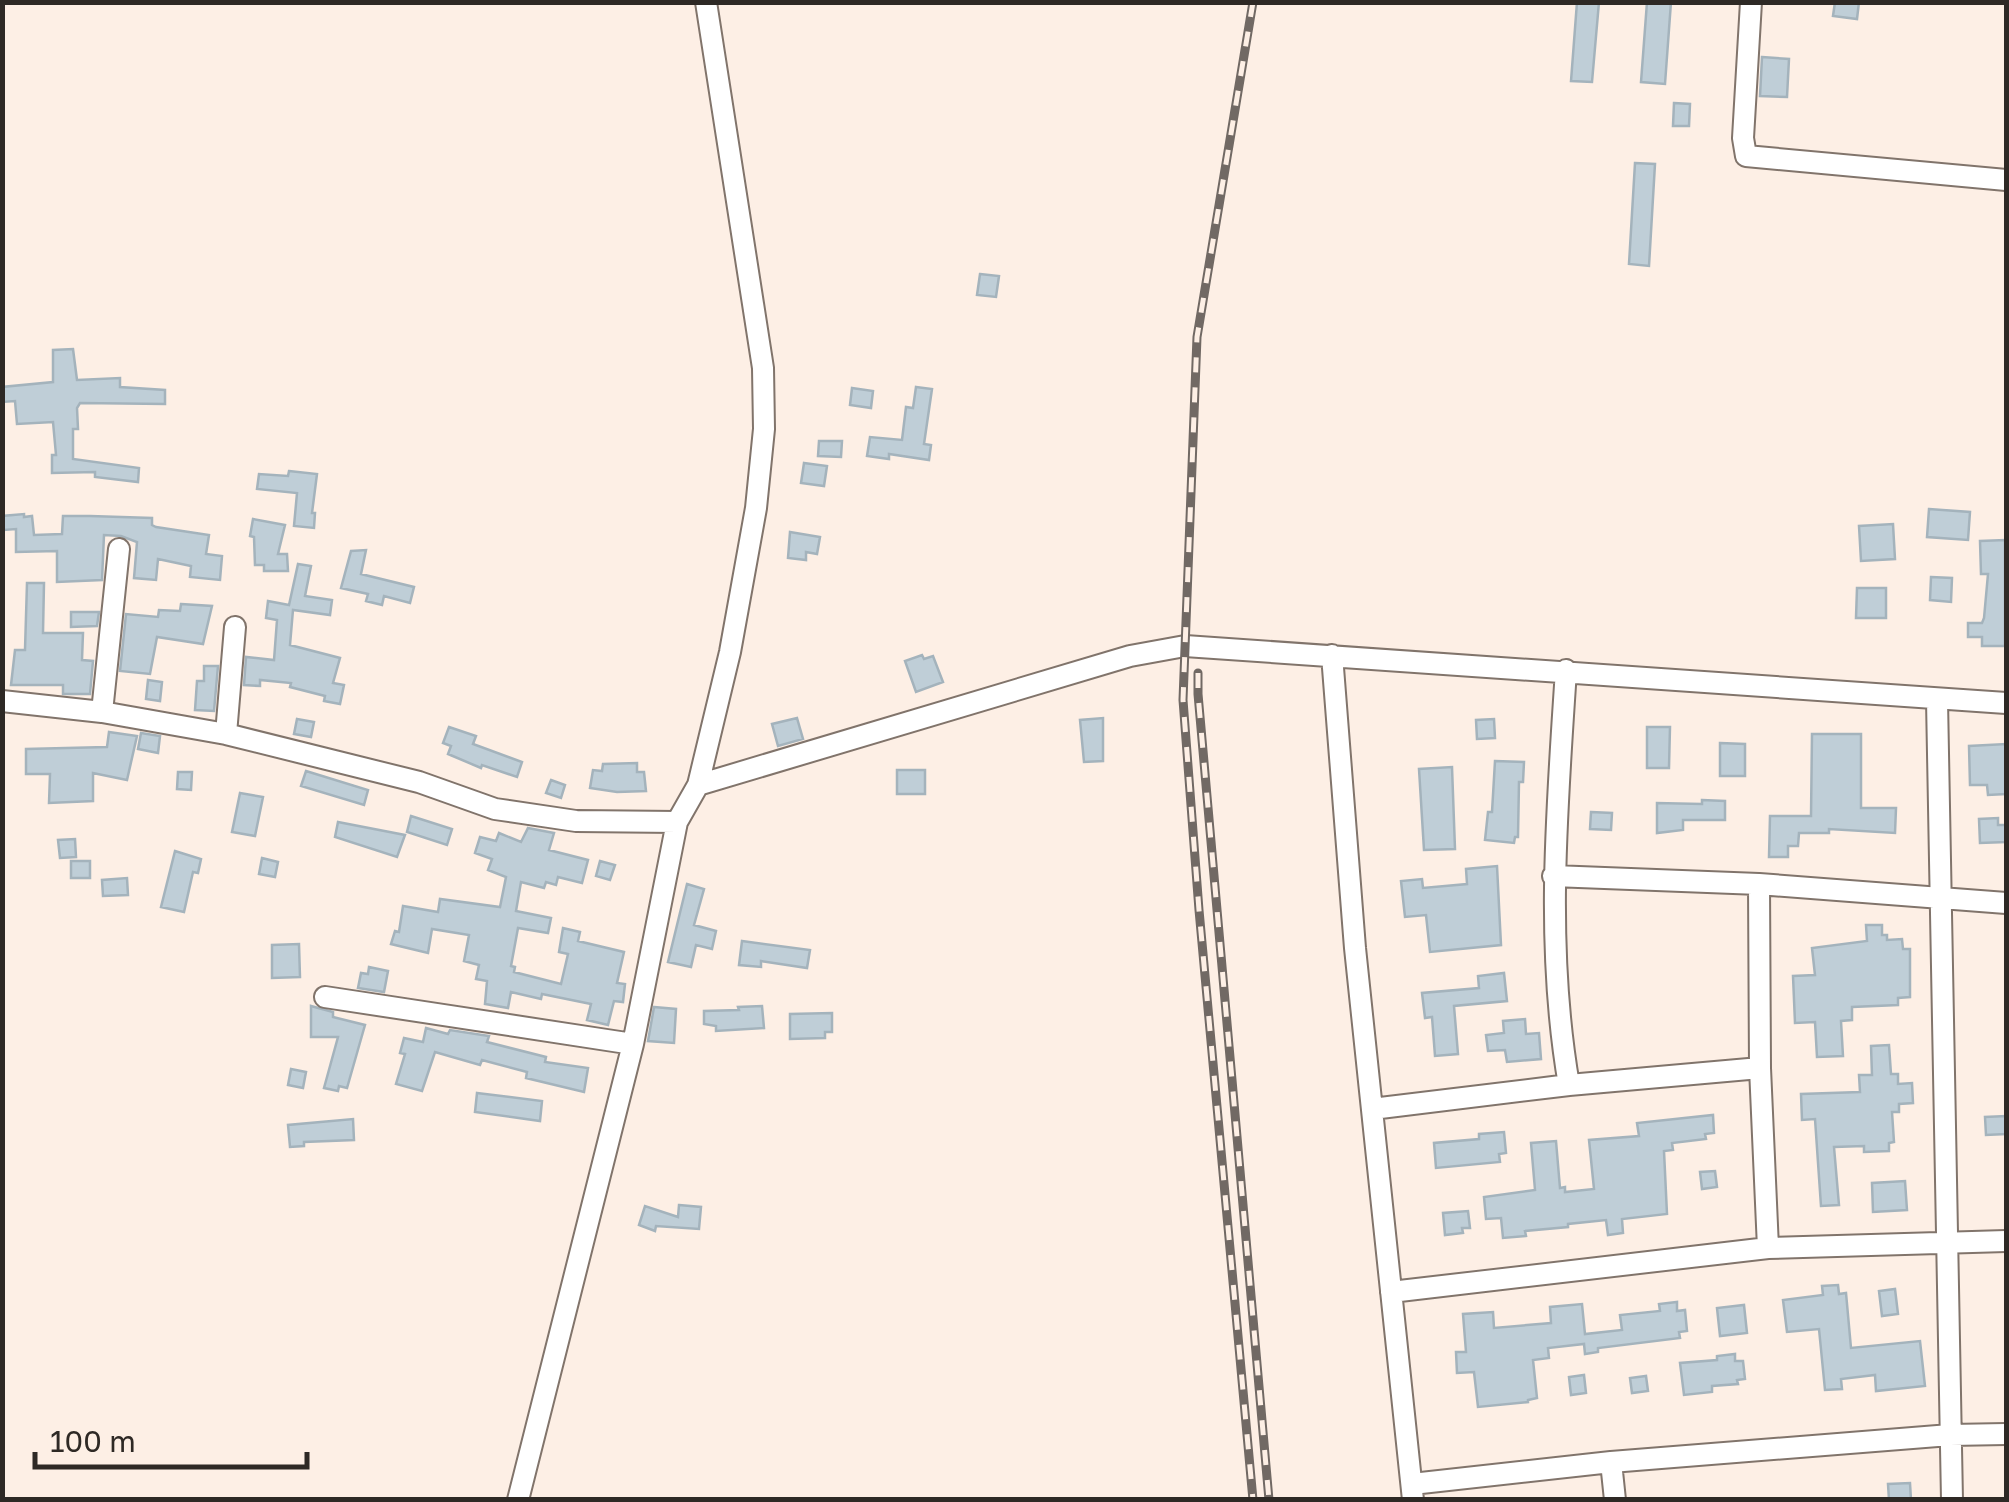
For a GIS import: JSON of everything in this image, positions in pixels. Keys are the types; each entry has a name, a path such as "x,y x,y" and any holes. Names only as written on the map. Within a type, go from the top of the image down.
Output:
{"street":[{"path":"518,1500 632,1044 677,822 698,785 730,652 756,508 764,430 763,368 706,2"},
{"path":"1752,2 1743,138 1746,156 2006,180"},
{"path":"102,712 119,550"},
{"path":"226,734 235,627"},
{"path":"698,785 1166,648 1185,646 2006,703"},
{"path":"1332,656 1355,948 1412,1491 1611,1462 2006,1434"},
{"path":"1566,670 1553,876 1557,1020 1568,1085"},
{"path":"1936,700 1952,1500"},
{"path":"2,701 102,712 226,734 419,782 495,810 608,823 677,822"},
{"path":"1553,876 1759,884 2006,903"},
{"path":"1759,884 1760,1068 1768,1248"},
{"path":"325,997 632,1044"},
{"path":"1372,1109 1568,1085 1760,1068"},
{"path":"1391,1292 1768,1248 2006,1242"},
{"path":"1611,1462 1615,1500"}],"building":[{"path":"1577,2 1599,2 1592,82 1571,81"},
{"path":"1647,2 1671,2 1665,84 1641,82"},
{"path":"1835,2 1859,2 1857,19 1833,16"},
{"path":"1762,57 1789,59 1787,97 1760,96"},
{"path":"1674,103 1690,104 1689,126 1673,126"},
{"path":"1635,163 1655,164 1649,266 1629,264"},
{"path":"980,274 999,276 996,297 977,295"},
{"path":"73,349 77,380 120,378 120,387 165,390 165,404 80,403 77,408 73,459 139,468 138,482 95,477 95,472 52,473 52,455 56,455 53,422 17,424 15,401 2,402 2,387 53,382 53,350"},
{"path":"916,387 932,389 924,444 931,445 929,460 889,454 889,459 867,456 870,437 902,440 906,407 913,408"},
{"path":"852,388 873,391 871,408 850,405"},
{"path":"819,441 842,441 841,457 818,456"},
{"path":"804,463 827,466 824,486 801,483"},
{"path":"289,471 317,474 314,528 294,526 297,493 257,489 259,474 288,476"},
{"path":"1929,509 1970,512 1968,540 1927,537"},
{"path":"2,516 32,516 34,535 62,534 63,516 90,516 152,518 156,527 209,535 206,554 222,556 220,580 190,577 191,566 158,559 156,580 134,578 137,542 104,535 102,580 57,582 57,551 16,552 16,529 4,530"},
{"path":"253,519 285,525 278,554 287,554 288,571 264,571 264,565 255,565 254,537 250,536"},
{"path":"1893,524 1895,559 1861,561 1859,526"},
{"path":"790,532 820,537 817,554 806,552 806,560 788,558"},
{"path":"2005,540 2005,646 1982,646 1982,637 1968,637 1968,623 1982,623 1984,618 1988,574 1981,574 1980,541"},
{"path":"366,550 361,574 414,587 410,603 384,596 382,605 366,601 368,594 341,588 351,551"},
{"path":"298,564 311,566 305,596 332,600 330,615 293,610 290,645 340,658 333,683 344,685 340,704 290,687 291,683 260,680 260,686 244,685 246,657 274,660 277,620 266,618 268,601 289,605"},
{"path":"1931,577 1952,578 1951,602 1930,600"},
{"path":"27,583 44,583 43,633 83,633 82,660 93,661 90,694 63,694 63,685 11,685 15,650 25,650"},
{"path":"1857,588 1886,588 1886,618 1856,618"},
{"path":"181,604 212,606 203,644 157,637 150,674 120,671 126,614 158,617 159,610 180,611"},
{"path":"71,612 99,612 97,626 71,627"},
{"path":"922,655 924,659 933,656 943,682 916,692 905,661"},
{"path":"204,666 218,666 214,711 195,710 197,681 204,681"},
{"path":"148,680 162,682 160,701 146,699"},
{"path":"797,718 803,739 778,746 772,724"},
{"path":"1103,718 1103,761 1084,762 1080,720"},
{"path":"297,719 314,722 311,737 294,734"},
{"path":"1494,719 1495,738 1477,739 1476,720"},
{"path":"449,727 476,736 473,744 522,762 517,777 448,754 451,746 443,743"},
{"path":"1647,727 1670,727 1669,768 1647,768"},
{"path":"109,732 137,736 127,780 93,773 93,801 49,803 50,774 26,774 26,749 107,747"},
{"path":"141,733 160,736 158,753 138,749"},
{"path":"1812,734 1861,734 1861,808 1896,808 1895,833 1829,829 1829,833 1799,833 1798,846 1788,846 1788,857 1769,857 1770,816 1811,816"},
{"path":"1720,743 1745,744 1745,776 1720,776"},
{"path":"2006,744 2006,794 1988,795 1987,785 1970,785 1969,746"},
{"path":"1495,761 1524,762 1523,782 1519,782 1518,837 1514,843 1485,840 1488,812 1492,812"},
{"path":"637,763 637,772 644,772 646,791 590,788 593,770 602,771 603,764"},
{"path":"1452,767 1455,849 1424,850 1419,769"},
{"path":"897,770 925,770 925,794 897,794"},
{"path":"306,771 368,790 364,805 301,786"},
{"path":"178,772 192,772 191,790 177,789"},
{"path":"551,780 565,785 561,798 546,793"},
{"path":"240,793 263,797 255,836 232,832"},
{"path":"1702,800 1725,801 1725,820 1683,820 1683,830 1657,833 1657,803 1702,804"},
{"path":"1591,812 1612,813 1611,830 1590,829"},
{"path":"411,816 452,829 447,845 407,832"},
{"path":"1998,818 1998,825 2006,825 2006,842 1980,843 1979,819"},
{"path":"338,822 405,835 397,857 335,837"},
{"path":"528,828 554,833 549,850 588,860 582,883 558,877 556,885 546,882 544,888 521,882 516,911 551,918 548,933 518,928 511,966 515,967 514,972 561,984 568,954 559,952 563,928 580,932 578,941 624,952 617,983 625,984 623,1002 614,1001 608,1025 587,1020 591,1004 542,994 541,999 511,992 508,1008 485,1004 487,981 476,979 479,965 464,961 469,935 432,929 428,953 391,944 395,931 399,932 403,906 438,912 440,899 500,907 506,877 488,870 492,859 475,853 480,837 496,841 499,833 521,842"},
{"path":"75,839 76,857 60,858 58,840"},
{"path":"175,851 201,859 198,873 193,872 184,912 161,907"},
{"path":"262,858 278,862 275,877 259,874"},
{"path":"71,861 90,861 90,878 71,878"},
{"path":"600,861 615,865 610,880 596,876"},
{"path":"1497,866 1501,945 1430,952 1426,915 1405,917 1401,881 1422,879 1423,888 1467,884 1466,869"},
{"path":"127,878 128,895 103,896 102,880"},
{"path":"687,884 704,889 694,925 716,931 712,949 696,945 691,967 668,962"},
{"path":"1866,925 1882,925 1882,935 1887,935 1887,940 1902,939 1903,949 1910,949 1910,997 1898,998 1898,1005 1852,1007 1852,1020 1841,1021 1843,1056 1817,1057 1815,1022 1795,1023 1793,976 1815,975 1812,948 1867,941"},
{"path":"742,941 810,950 807,968 761,961 761,967 739,965"},
{"path":"299,944 300,977 272,978 272,945"},
{"path":"369,967 388,971 384,992 358,988 361,973 368,974"},
{"path":"1504,973 1507,1001 1454,1006 1458,1054 1435,1056 1432,1017 1425,1018 1422,993 1479,988 1478,976"},
{"path":"311,1006 333,1012 333,1017 365,1025 347,1088 324,1088 338,1037 311,1037"},
{"path":"762,1006 764,1028 716,1031 716,1026 704,1024 704,1011"},
{"path":"654,1007 676,1009 674,1043 648,1041"},
{"path":"832,1013 832,1032 825,1032 825,1038 790,1039 790,1014"},
{"path":"1525,1019 1526,1034 1539,1033 1541,1059 1507,1062 1505,1050 1488,1051 1486,1035 1504,1033 1503,1021"},
{"path":"426,1028 448,1034 450,1030 489,1036 487,1042 546,1057 545,1062 588,1068 584,1092 526,1078 527,1072 482,1060 480,1065 435,1052 422,1091 396,1084 405,1054 400,1053 404,1038 423,1042"},
{"path":"1889,1045 1891,1074 1898,1074 1898,1084 1912,1083 1913,1103 1899,1104 1899,1112 1892,1112 1894,1142 1889,1143 1889,1151 1864,1152 1864,1146 1834,1147 1839,1205 1821,1206 1815,1119 1802,1120 1801,1094 1860,1092 1859,1075 1872,1075 1871,1046"},
{"path":"291,1069 306,1072 303,1088 288,1085"},
{"path":"477,1093 542,1101 540,1121 475,1112"},
{"path":"1713,1115 1714,1133 1705,1134 1706,1139 1672,1143 1673,1150 1664,1151 1667,1214 1622,1219 1623,1233 1608,1235 1606,1220 1525,1231 1526,1236 1503,1238 1501,1218 1486,1219 1484,1197 1535,1190 1531,1143 1556,1141 1560,1188 1565,1187 1565,1192 1594,1189 1589,1140 1639,1136 1637,1123"},
{"path":"2006,1116 2006,1134 1986,1135 1985,1117"},
{"path":"353,1119 354,1140 304,1142 304,1146 290,1147 288,1125"},
{"path":"1504,1132 1506,1153 1499,1154 1500,1162 1436,1168 1434,1143 1479,1139 1479,1134"},
{"path":"1715,1171 1717,1187 1702,1189 1700,1172"},
{"path":"1905,1181 1907,1210 1873,1212 1872,1183"},
{"path":"679,1205 701,1207 699,1229 656,1226 655,1231 639,1225 645,1206 678,1217"},
{"path":"1468,1211 1470,1228 1445,1235 1443,1213"},
{"path":"1838,1285 1839,1294 1846,1293 1851,1348 1920,1341 1925,1386 1876,1391 1875,1375 1841,1379 1842,1389 1825,1390 1819,1329 1787,1332 1783,1300 1823,1295 1822,1286"},
{"path":"1895,1289 1898,1314 1882,1316 1879,1291"},
{"path":"1677,1302 1677,1311 1685,1310 1687,1331 1679,1332 1680,1338 1598,1348 1598,1352 1585,1354 1584,1344 1548,1348 1549,1358 1533,1360 1537,1398 1528,1402 1478,1407 1474,1372 1457,1373 1456,1352 1466,1352 1463,1314 1493,1312 1494,1328 1551,1323 1550,1307 1582,1304 1585,1334 1622,1330 1620,1315 1660,1311 1659,1304"},
{"path":"1744,1305 1747,1333 1720,1336 1717,1308"},
{"path":"1735,1354 1735,1361 1743,1361 1745,1379 1737,1380 1738,1384 1712,1386 1712,1392 1684,1395 1680,1363 1717,1360 1717,1356"},
{"path":"1584,1375 1586,1393 1571,1395 1569,1377"},
{"path":"1646,1376 1648,1391 1632,1393 1630,1378"},
{"path":"1910,1483 1911,1500 1889,1500 1888,1484"}],"railway":[{"path":"1253,2 1197,337 1183,700 1253,1500"},
{"path":"1198,673 1269,1500"}]}
